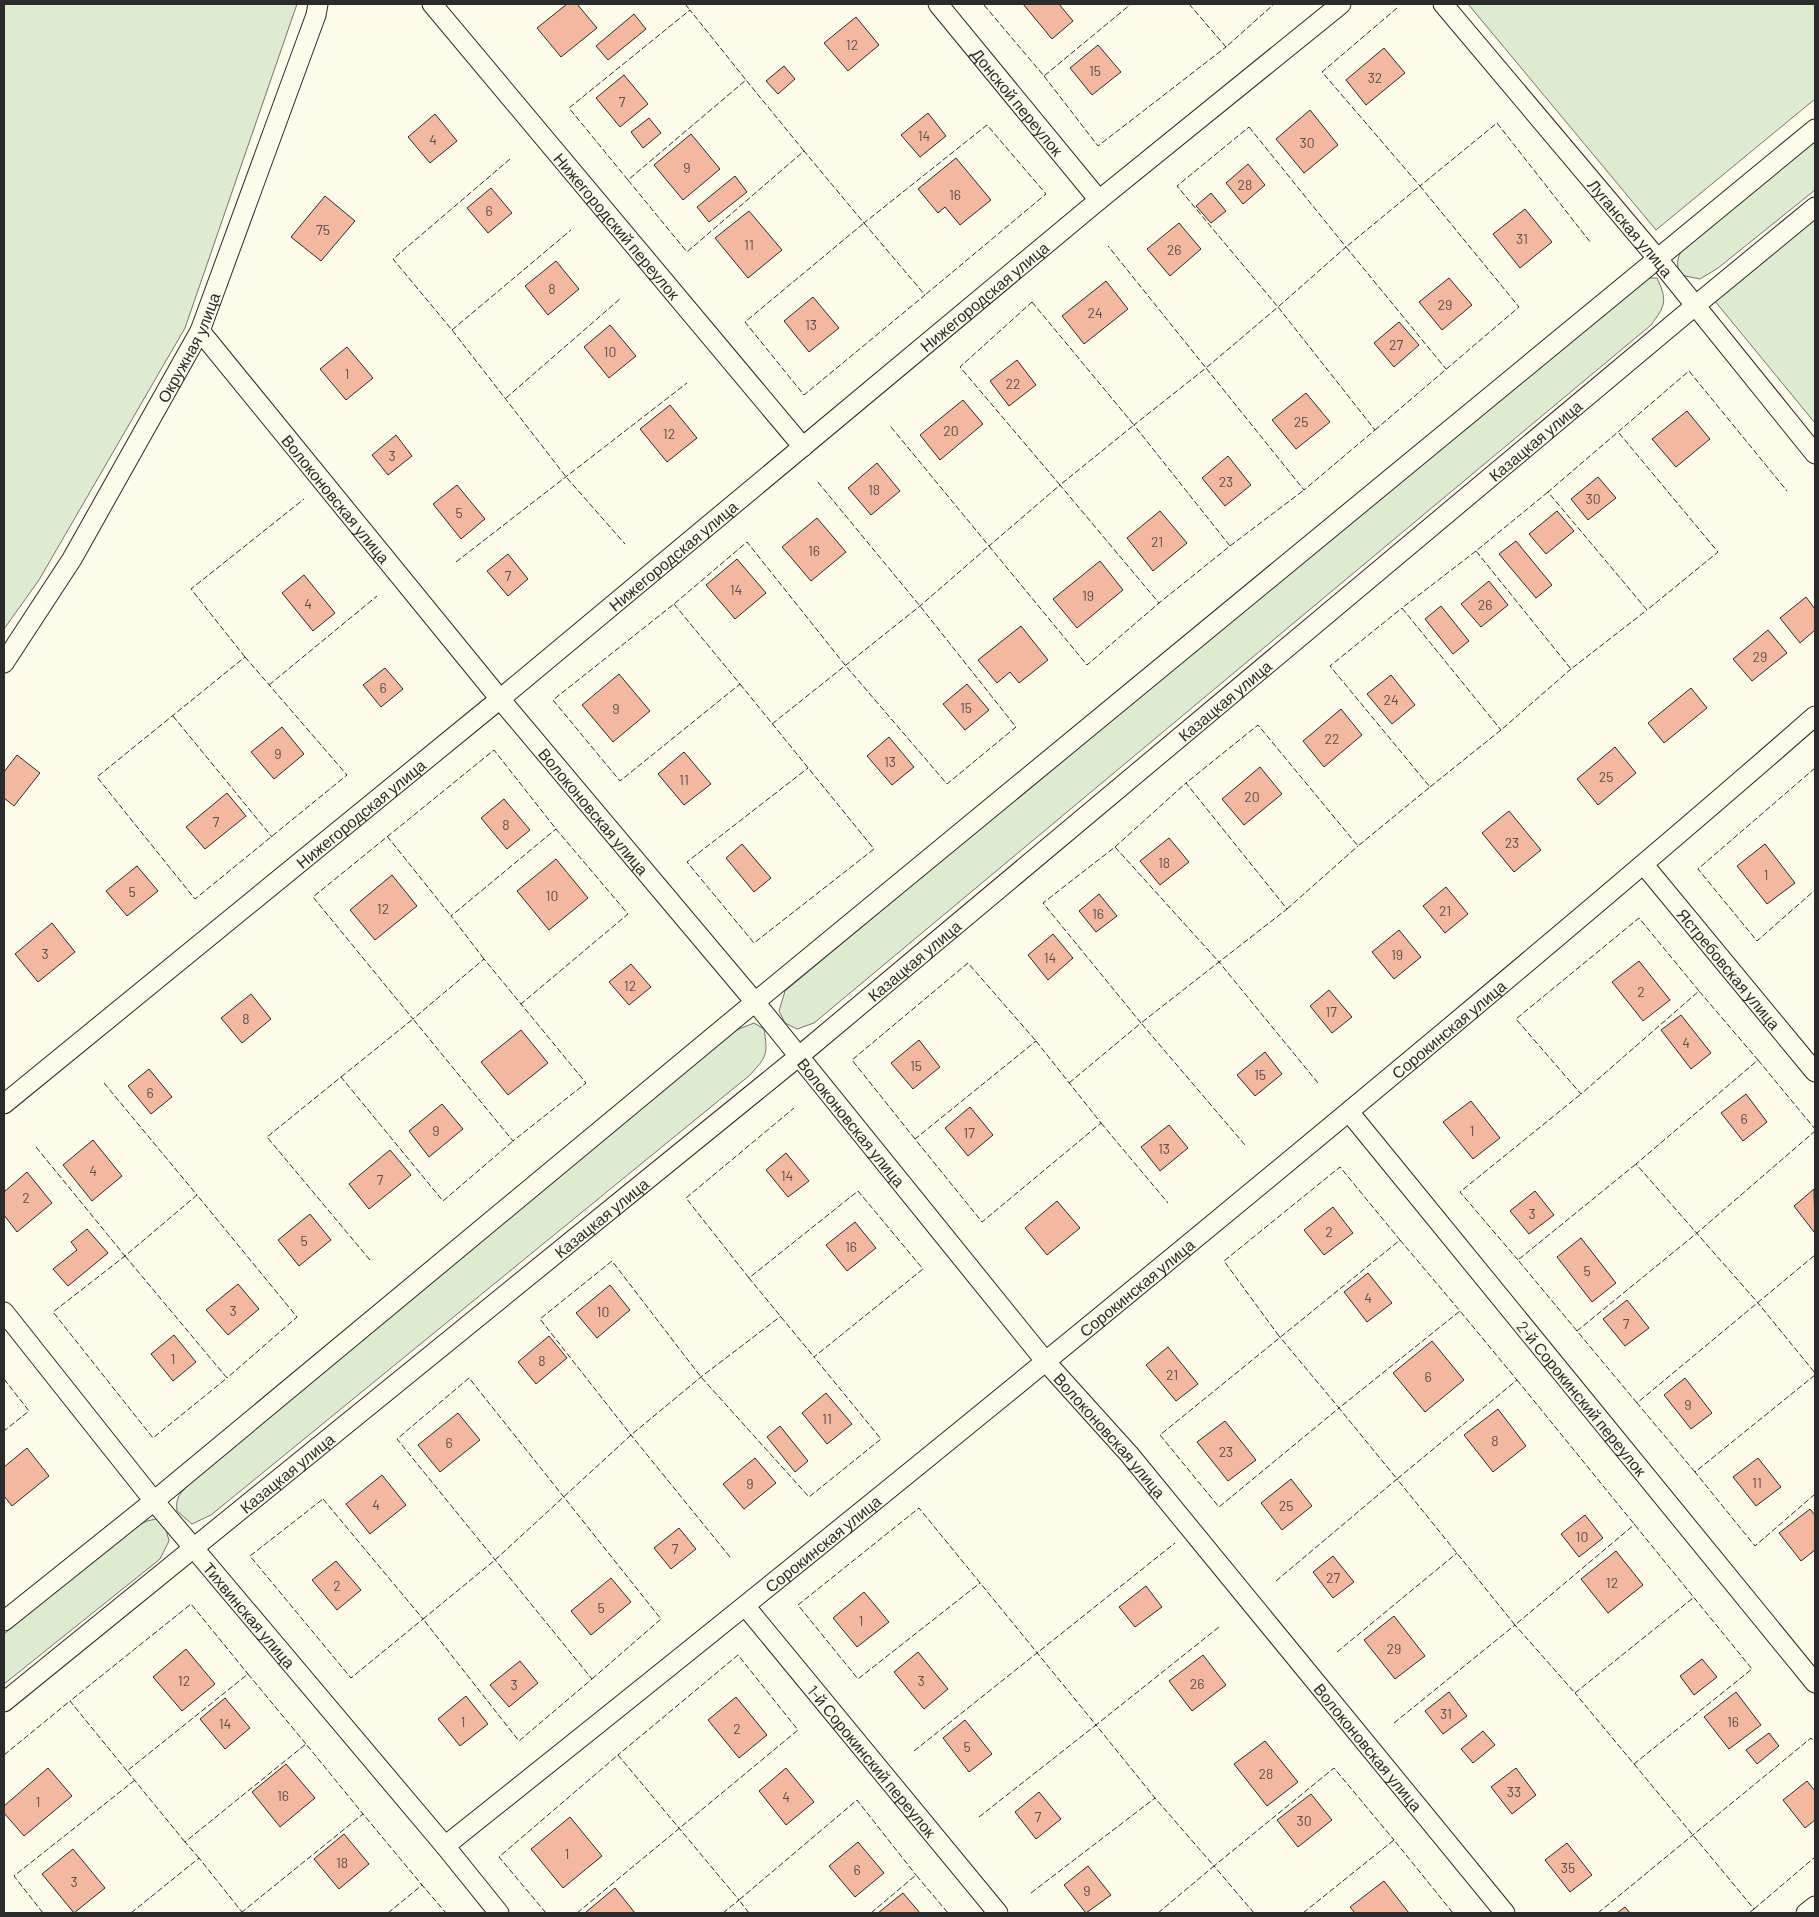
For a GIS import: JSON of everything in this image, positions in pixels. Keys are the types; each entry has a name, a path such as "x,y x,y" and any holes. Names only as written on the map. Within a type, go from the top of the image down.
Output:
{"street":[{"name":"Окружная улица","path":"4,663 72,558 200,331 316,15 318,4"},
{"name":"Нижегородский переулок","path":"432,4 803,447"},
{"name":"Донской переулок","path":"938,4 1099,200"},
{"name":"Нижегородская улица","path":"4,1104 500,699 1099,200 1341,4"},
{"name":"Луганская улица","path":"1443,4 1696,305 1815,454"},
{"path":"4,1621 154,1501 1815,129"},
{"name":"Казацкая улица","path":"4,1702 798,1057 1815,207"},
{"name":"Волоконовская улица","path":"200,331 500,699 756,1002 798,1057 1046,1362 1129,1454 1505,1913"},
{"name":"Сорокинская улица","path":"446,1846 746,1607 1349,1112 1644,865 1815,716"},
{"name":"Ястребовская улица","path":"1644,865 1815,1072"},
{"name":"2-й Сорокинский переулок","path":"1349,1112 1815,1683"},
{"name":"Тихвинская улица","path":"4,1312 154,1501 446,1846 499,1913"},
{"name":"1-й Сорокинский переулок","path":"746,1607 998,1913"},
{"path":"1806,1913 1815,1906"}],"green space":[{"path":"4,4 297,4 185,328 39,580 4,629"},
{"path":"1468,4 1815,4 1815,99 1656,230"},
{"path":"1815,138 1815,190 1718,268 1700,279 1680,275 1678,258 1687,243"},
{"path":"1815,219 1815,423 1714,300"},
{"path":"1647,278 1657,278 1664,298 1662,308 1651,325 814,1023 797,1029 785,1023 779,1011 785,991 1634,284"},
{"path":"754,1023 764,1029 766,1050 763,1059 750,1075 211,1515 192,1524 177,1511 177,1502 180,1495 191,1483 734,1031"},
{"path":"156,1519 165,1525 169,1541 160,1559 4,1684 4,1634 135,1527"}],"building":[{"path":"567,4 577,4 597,28 561,57 537,28"},
{"path":"1023,4 1059,4 1073,21 1052,39"},
{"path":"634,14 646,29 608,60 596,46"},
{"path":"856,17 879,45 848,71 824,43"},
{"path":"1098,45 1121,72 1092,95 1070,68"},
{"path":"1384,48 1405,73 1366,105 1346,80"},
{"path":"784,66 795,79 778,94 766,81"},
{"path":"624,75 648,104 620,127 596,98"},
{"path":"1310,110 1338,145 1304,173 1276,139"},
{"path":"928,113 946,136 920,157 901,135"},
{"path":"435,114 457,141 430,163 408,137"},
{"path":"649,118 661,133 643,148 631,132"},
{"path":"691,134 720,169 683,200 654,165"},
{"path":"956,158 991,200 960,225 945,207 938,213 918,189"},
{"path":"1248,164 1265,185 1243,204 1226,183"},
{"path":"735,176 747,192 709,222 697,207"},
{"path":"491,188 512,213 488,233 467,208"},
{"path":"1211,193 1226,211 1211,223 1196,206"},
{"path":"325,196 355,221 321,261 291,237"},
{"path":"1525,209 1552,242 1520,268 1493,234"},
{"path":"749,211 782,250 748,278 715,238"},
{"path":"1179,223 1201,249 1170,276 1147,249"},
{"path":"556,261 579,289 548,315 525,286"},
{"path":"1449,278 1472,305 1442,330 1419,302"},
{"path":"1106,281 1128,309 1084,344 1062,316"},
{"path":"813,297 839,328 809,352 784,321"},
{"path":"1399,322 1419,345 1394,367 1374,343"},
{"path":"610,325 636,356 609,378 584,347"},
{"path":"347,347 373,378 346,400 320,369"},
{"path":"1017,360 1036,385 1009,406 990,381"},
{"path":"1306,393 1330,422 1296,449 1272,420"},
{"path":"963,400 983,424 940,460 920,435"},
{"path":"670,405 697,438 667,462 640,429"},
{"path":"1687,411 1710,439 1676,467 1652,439"},
{"path":"396,435 412,456 388,475 372,455"},
{"path":"1228,456 1251,485 1225,506 1202,478"},
{"path":"877,463 900,491 871,515 848,488"},
{"path":"1598,477 1616,498 1588,520 1571,499"},
{"path":"457,485 485,519 461,539 433,504"},
{"path":"1160,511 1187,543 1153,571 1127,538"},
{"path":"1557,511 1574,531 1546,554 1529,534"},
{"path":"817,518 846,552 811,581 782,547"},
{"path":"1516,541 1552,585 1536,598 1499,554"},
{"path":"508,554 528,579 508,596 487,571"},
{"path":"737,559 766,593 735,619 706,585"},
{"path":"1100,561 1123,590 1077,628 1053,599"},
{"path":"304,575 335,613 313,631 282,593"},
{"path":"1489,581 1508,605 1481,627 1461,604"},
{"path":"1806,597 1815,609 1815,630 1800,643 1780,618"},
{"path":"1441,606 1469,641 1453,654 1425,619"},
{"path":"1021,626 1048,660 1019,683 1010,672 997,683 978,660"},
{"path":"1768,630 1787,653 1752,681 1733,659"},
{"path":"385,668 403,689 381,707 363,685"},
{"path":"619,674 650,711 613,742 582,705"},
{"path":"1391,675 1415,705 1392,724 1367,694"},
{"path":"967,684 989,710 965,730 943,704"},
{"path":"1691,688 1707,708 1664,743 1648,723"},
{"path":"1341,709 1362,735 1324,767 1303,741"},
{"path":"282,727 304,754 274,779 251,752"},
{"path":"889,737 914,767 892,785 867,756"},
{"path":"1615,747 1636,773 1598,805 1577,779"},
{"path":"684,752 711,784 684,805 658,774"},
{"path":"17,755 40,773 14,806 4,798 4,772"},
{"path":"1260,767 1282,794 1244,825 1222,799"},
{"path":"227,793 246,816 205,849 186,827"},
{"path":"504,799 530,830 507,849 481,818"},
{"path":"1509,811 1541,850 1514,872 1482,833"},
{"path":"1169,838 1189,862 1160,885 1140,861"},
{"path":"742,844 771,878 754,892 726,858"},
{"path":"1765,844 1795,883 1767,904 1737,866"},
{"path":"556,859 588,898 549,930 517,891"},
{"path":"137,866 158,891 127,916 106,891"},
{"path":"392,875 417,906 375,940 350,910"},
{"path":"1446,887 1468,914 1445,933 1423,906"},
{"path":"1099,894 1117,916 1096,932 1079,911"},
{"path":"52,923 75,952 38,982 15,954"},
{"path":"1399,930 1421,957 1394,979 1372,952"},
{"path":"1053,934 1073,958 1048,980 1028,955"},
{"path":"1639,961 1670,1000 1643,1021 1612,982"},
{"path":"631,964 651,987 629,1005 609,982"},
{"path":"1329,990 1352,1017 1332,1033 1310,1006"},
{"path":"251,994 271,1019 242,1043 221,1018"},
{"path":"1681,1015 1711,1053 1691,1069 1661,1030"},
{"path":"521,1030 548,1063 508,1095 481,1062"},
{"path":"919,1040 940,1067 913,1089 891,1063"},
{"path":"1265,1052 1282,1074 1255,1096 1237,1075"},
{"path":"149,1069 172,1097 151,1114 128,1086"},
{"path":"1746,1094 1767,1122 1743,1141 1721,1113"},
{"path":"1471,1101 1500,1138 1473,1159 1443,1122"},
{"path":"442,1104 463,1129 429,1157 409,1131"},
{"path":"970,1107 993,1135 968,1156 945,1128"},
{"path":"1169,1125 1188,1148 1160,1171 1141,1147"},
{"path":"93,1140 122,1176 92,1201 63,1165"},
{"path":"390,1150 411,1175 369,1209 349,1184"},
{"path":"786,1153 809,1181 788,1197 766,1170"},
{"path":"27,1172 52,1203 17,1232 4,1215 4,1192"},
{"path":"1814,1189 1815,1231 1814,1232 1794,1206"},
{"path":"1535,1191 1554,1215 1529,1234 1510,1211"},
{"path":"1057,1201 1080,1228 1047,1255 1025,1228"},
{"path":"1333,1207 1353,1233 1324,1255 1304,1230"},
{"path":"310,1214 331,1240 299,1266 278,1240"},
{"path":"855,1222 876,1248 847,1271 826,1245"},
{"path":"87,1229 108,1253 68,1286 53,1269 77,1250 71,1242"},
{"path":"1581,1238 1616,1283 1592,1302 1557,1257"},
{"path":"1368,1273 1392,1303 1367,1322 1344,1292"},
{"path":"238,1284 259,1309 228,1335 206,1310"},
{"path":"610,1285 630,1310 597,1338 576,1313"},
{"path":"1627,1300 1649,1328 1625,1346 1603,1319"},
{"path":"174,1335 196,1362 173,1381 151,1354"},
{"path":"549,1336 567,1358 536,1384 518,1362"},
{"path":"1432,1341 1464,1380 1425,1412 1393,1373"},
{"path":"1168,1347 1198,1384 1176,1401 1146,1365"},
{"path":"1685,1378 1712,1413 1691,1429 1664,1395"},
{"path":"826,1393 852,1424 827,1444 802,1413"},
{"path":"1498,1409 1526,1446 1493,1472 1464,1435"},
{"path":"458,1413 480,1440 440,1472 418,1445"},
{"path":"1225,1421 1256,1460 1228,1481 1197,1442"},
{"path":"780,1426 808,1461 795,1472 767,1437"},
{"path":"27,1448 49,1476 12,1506 4,1496 4,1467"},
{"path":"755,1458 776,1483 744,1509 723,1484"},
{"path":"1758,1458 1781,1487 1756,1506 1733,1477"},
{"path":"382,1475 406,1505 370,1534 346,1504"},
{"path":"1291,1479 1312,1506 1282,1530 1261,1503"},
{"path":"1810,1509 1815,1515 1815,1550 1801,1561 1779,1533"},
{"path":"1585,1515 1603,1538 1579,1557 1561,1534"},
{"path":"679,1528 696,1549 671,1569 654,1548"},
{"path":"1616,1551 1643,1585 1608,1613 1581,1579"},
{"path":"1333,1556 1354,1582 1333,1598 1313,1572"},
{"path":"336,1561 361,1590 337,1610 312,1580"},
{"path":"611,1578 631,1602 591,1635 571,1611"},
{"path":"1146,1586 1162,1607 1135,1627 1119,1607"},
{"path":"864,1592 889,1622 857,1647 833,1618"},
{"path":"1394,1616 1425,1656 1395,1679 1364,1640"},
{"path":"186,1649 215,1684 182,1711 153,1677"},
{"path":"918,1652 948,1689 924,1709 894,1672"},
{"path":"1203,1655 1226,1685 1192,1711 1169,1681"},
{"path":"1702,1659 1717,1677 1694,1695 1680,1676"},
{"path":"520,1661 538,1683 509,1707 490,1685"},
{"path":"1449,1692 1467,1716 1443,1734 1425,1711"},
{"path":"1736,1692 1761,1725 1729,1749 1704,1717"},
{"path":"466,1696 488,1724 460,1746 438,1719"},
{"path":"736,1697 767,1735 739,1758 708,1720"},
{"path":"225,1698 250,1728 225,1749 200,1719"},
{"path":"965,1720 992,1754 969,1772 943,1738"},
{"path":"1483,1731 1495,1745 1473,1763 1461,1749"},
{"path":"1769,1733 1779,1746 1757,1764 1746,1750"},
{"path":"1265,1741 1298,1782 1267,1806 1234,1764"},
{"path":"286,1764 315,1798 280,1827 252,1792"},
{"path":"48,1768 72,1796 24,1836 4,1813 4,1806"},
{"path":"786,1768 814,1802 786,1825 759,1791"},
{"path":"1516,1768 1536,1795 1512,1814 1491,1787"},
{"path":"1807,1781 1815,1791 1815,1820 1805,1828 1783,1800"},
{"path":"1039,1792 1061,1819 1036,1839 1015,1812"},
{"path":"1311,1794 1332,1820 1298,1847 1277,1820"},
{"path":"570,1817 602,1856 563,1888 531,1849"},
{"path":"344,1834 369,1864 339,1889 314,1859"},
{"path":"858,1842 884,1873 855,1897 829,1866"},
{"path":"1567,1843 1592,1875 1570,1892 1545,1860"},
{"path":"73,1849 105,1888 74,1913 42,1874"},
{"path":"1088,1866 1111,1895 1086,1913 1064,1885"},
{"path":"1384,1881 1409,1913 1355,1913 1350,1907"},
{"path":"615,1888 635,1913 586,1912"},
{"path":"903,1893 920,1913 878,1913"},
{"path":"1625,1907 1630,1913 1617,1913"}],"fence":[{"path":"685,4 690,10"},
{"path":"984,5 1044,76 1131,4"},
{"path":"1189,4 1226,47 1274,4"},
{"path":"1397,8 1322,72 1420,186 1497,123 1591,243"},
{"path":"628,180 569,108 690,10 746,80"},
{"path":"1044,76 1098,146 1226,47"},
{"path":"804,151 746,80 628,180 687,252 804,151 864,223 987,125 1046,194 925,295"},
{"path":"1249,127 1346,247 1278,307 1177,186 1249,127"},
{"path":"510,159 393,259 452,330 567,478 625,544"},
{"path":"1375,430 1519,307 1420,186 1346,247 1446,369"},
{"path":"864,223 925,295 804,395 745,322 864,223"},
{"path":"452,330 571,230"},
{"path":"891,427 989,546 1060,485 1159,603 1230,546 1134,425 1206,368 1304,490 1375,430 1278,307 1206,368 1108,246"},
{"path":"506,398 621,298"},
{"path":"1032,302 1134,425 1060,485 960,367 1032,302"},
{"path":"1619,433 1718,552 1647,610 1548,492 1689,371 1787,491"},
{"path":"456,562 687,383"},
{"path":"674,604 740,684 620,781 553,700 674,604 747,542 845,665 947,784 1016,727 817,481"},
{"path":"1230,546 1304,490"},
{"path":"1548,492 1476,551 1571,669 1647,610"},
{"path":"245,657 191,589 304,499"},
{"path":"772,724 920,606 989,546 1087,665 1159,603"},
{"path":"1476,551 1402,608 1501,730"},
{"path":"269,685 377,596"},
{"path":"1318,1083 1219,962 1287,909 1186,783 1258,725 1358,846 1430,787 1330,666 1402,608"},
{"path":"245,657 347,775 195,899 97,777 245,657"},
{"path":"1430,787 1501,730 1571,669"},
{"path":"740,684 874,849 754,943 687,862 808,768"},
{"path":"173,716 272,837"},
{"path":"341,1077 413,1019 513,1141 586,1083 484,959 413,1019 313,897 494,750 556,829 628,914 521,1004"},
{"path":"1815,768 1698,869 1757,941 1815,890"},
{"path":"1115,847 1186,783"},
{"path":"484,959 451,916 556,829"},
{"path":"387,836 451,916"},
{"path":"1287,909 1358,846"},
{"path":"1069,1083 1141,1023 1043,903 1115,847 1219,962 1141,1023 1245,1145"},
{"path":"1699,991 1639,918 1516,1019 1581,1094 1699,991 1758,1060 1636,1164 1758,1303 1815,1373"},
{"path":"915,1139 852,1060 968,963 1036,1041"},
{"path":"1036,1041 1101,1123 982,1222 915,1139 1036,1041"},
{"path":"1758,1060 1815,1129"},
{"path":"370,1260 267,1137 341,1077 443,1201 513,1141"},
{"path":"104,1083 197,1195"},
{"path":"1518,1260 1460,1192 1581,1094"},
{"path":"749,1278 686,1198 794,1108"},
{"path":"1101,1123 1168,1203"},
{"path":"1637,1403 1577,1331 1697,1233 1815,1131"},
{"path":"36,1147 125,1256 197,1195 297,1317 227,1378"},
{"path":"1577,1331 1518,1260 1636,1164"},
{"path":"1279,1336 1224,1261 1340,1167 1400,1240 1160,1435 1219,1507 1339,1408 1279,1336"},
{"path":"730,1557 540,1319 612,1261 701,1377 809,1497 881,1439 814,1357 923,1269 858,1191 749,1278 814,1357"},
{"path":"1400,1240 1460,1311 1339,1408 1397,1479 1517,1380 1460,1311"},
{"path":"1695,1472 1637,1403 1815,1255"},
{"path":"125,1256 227,1378 153,1438 53,1312 125,1256"},
{"path":"592,1679 661,1619 469,1378 397,1439 592,1679 519,1741 423,1619 495,1560 631,1435 701,1377 781,1316"},
{"path":"1815,1375 1695,1472 1755,1546 1815,1494"},
{"path":"4,1379 29,1411 4,1431"},
{"path":"1517,1380 1752,1669 1634,1764 1575,1693"},
{"path":"1276,1581 1397,1479 1515,1625 1635,1524"},
{"path":"323,1499 423,1619 351,1678 250,1556 323,1499"},
{"path":"979,1817 1096,1725 919,1508 798,1605 858,1679 980,1583"},
{"path":"914,1751 1175,1543"},
{"path":"1337,1652 1457,1553"},
{"path":"1394,1723 1515,1625 1575,1693 1693,1598"},
{"path":"127,1771 70,1701 191,1604 248,1674"},
{"path":"1158,1913 1214,1866 1155,1798 1096,1725 1219,1627"},
{"path":"577,1913 798,1730 738,1655 618,1755"},
{"path":"185,1842 127,1771 248,1674 306,1744"},
{"path":"4,1755 70,1701"},
{"path":"1598,1913 1811,1738 1815,1743"},
{"path":"199,1858 185,1842 306,1744 363,1814"},
{"path":"546,1913 499,1857 618,1755 739,1900 723,1913"},
{"path":"1634,1764 1754,1909 1749,1913"},
{"path":"1254,1913 1214,1866 1334,1768 1394,1840"},
{"path":"43,1913 14,1876 135,1780"},
{"path":"1031,1893 1155,1798"},
{"path":"749,1913 739,1900 857,1800 916,1875"},
{"path":"243,1913 363,1814 422,1885"},
{"path":"1303,1913 1394,1840 1453,1913"},
{"path":"1754,1909 1815,1857"},
{"path":"131,1913 199,1858 242,1912"},
{"path":"871,1913 916,1875 948,1913"},
{"path":"388,1913 422,1885 446,1913"}]}
